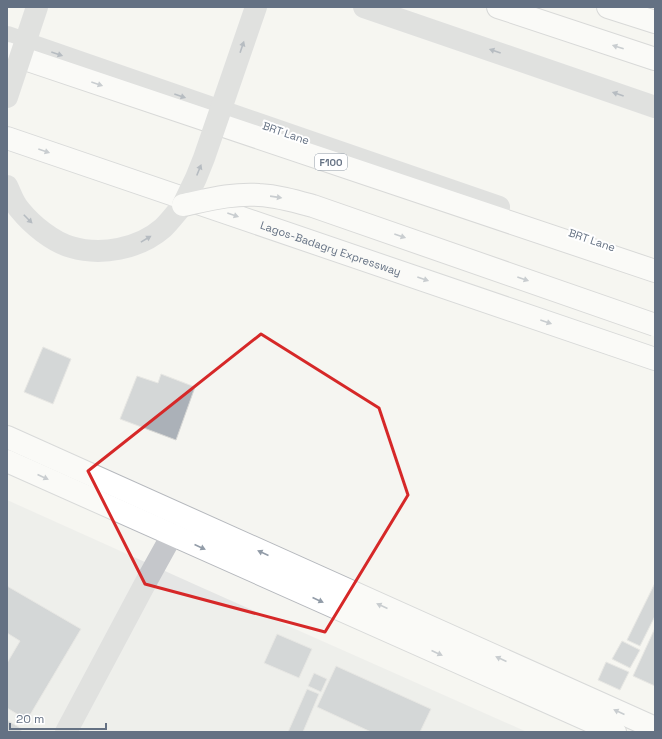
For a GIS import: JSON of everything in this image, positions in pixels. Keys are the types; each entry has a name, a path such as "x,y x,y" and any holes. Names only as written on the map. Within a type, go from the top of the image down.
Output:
{"main road":[{"path":"498,7 655,59"},
{"path":"608,7 655,22"},
{"name":"F100","path":"7,53 655,271"},
{"name":"Lagos-Badagry Expressway","path":"7,138 655,359"},
{"path":"182,205 231,196 258,195 285,198 321,208 655,325"},
{"path":"7,437 655,728"},
{"path":"7,461 615,732"}],"street":[{"path":"7,97 37,7"},
{"path":"7,186 19,210 43,233 71,247 98,251 122,249 141,242 162,229 182,205 196,178 256,7"},
{"path":"364,7 655,107"},
{"name":"BRT Lane","path":"7,37 354,156 655,262"},
{"path":"66,732 172,535"}],"highlighted area":[{"path":"261,334 379,408 408,495 325,632 145,584 88,471"}],"shaded area":[{"path":"7,500 196,585 527,732 7,732"}],"building":[{"path":"43,347 71,359 53,404 24,392"},
{"path":"161,374 195,387 176,440 120,419 137,376 158,383"},
{"path":"655,583 655,616 640,646 627,640"},
{"path":"7,586 81,629 27,720 7,708 7,663 20,641 7,633"},
{"path":"655,628 655,686 633,676"},
{"path":"277,634 312,649 299,678 264,663"},
{"path":"622,641 640,650 630,668 612,659"},
{"path":"606,662 629,672 620,690 598,680"},
{"path":"336,666 431,709 420,732 371,732 317,707"},
{"path":"314,673 327,679 321,692 308,686"},
{"path":"307,689 319,694 303,732 288,732"},
{"path":"7,720 22,729 20,732 7,732"}]}
